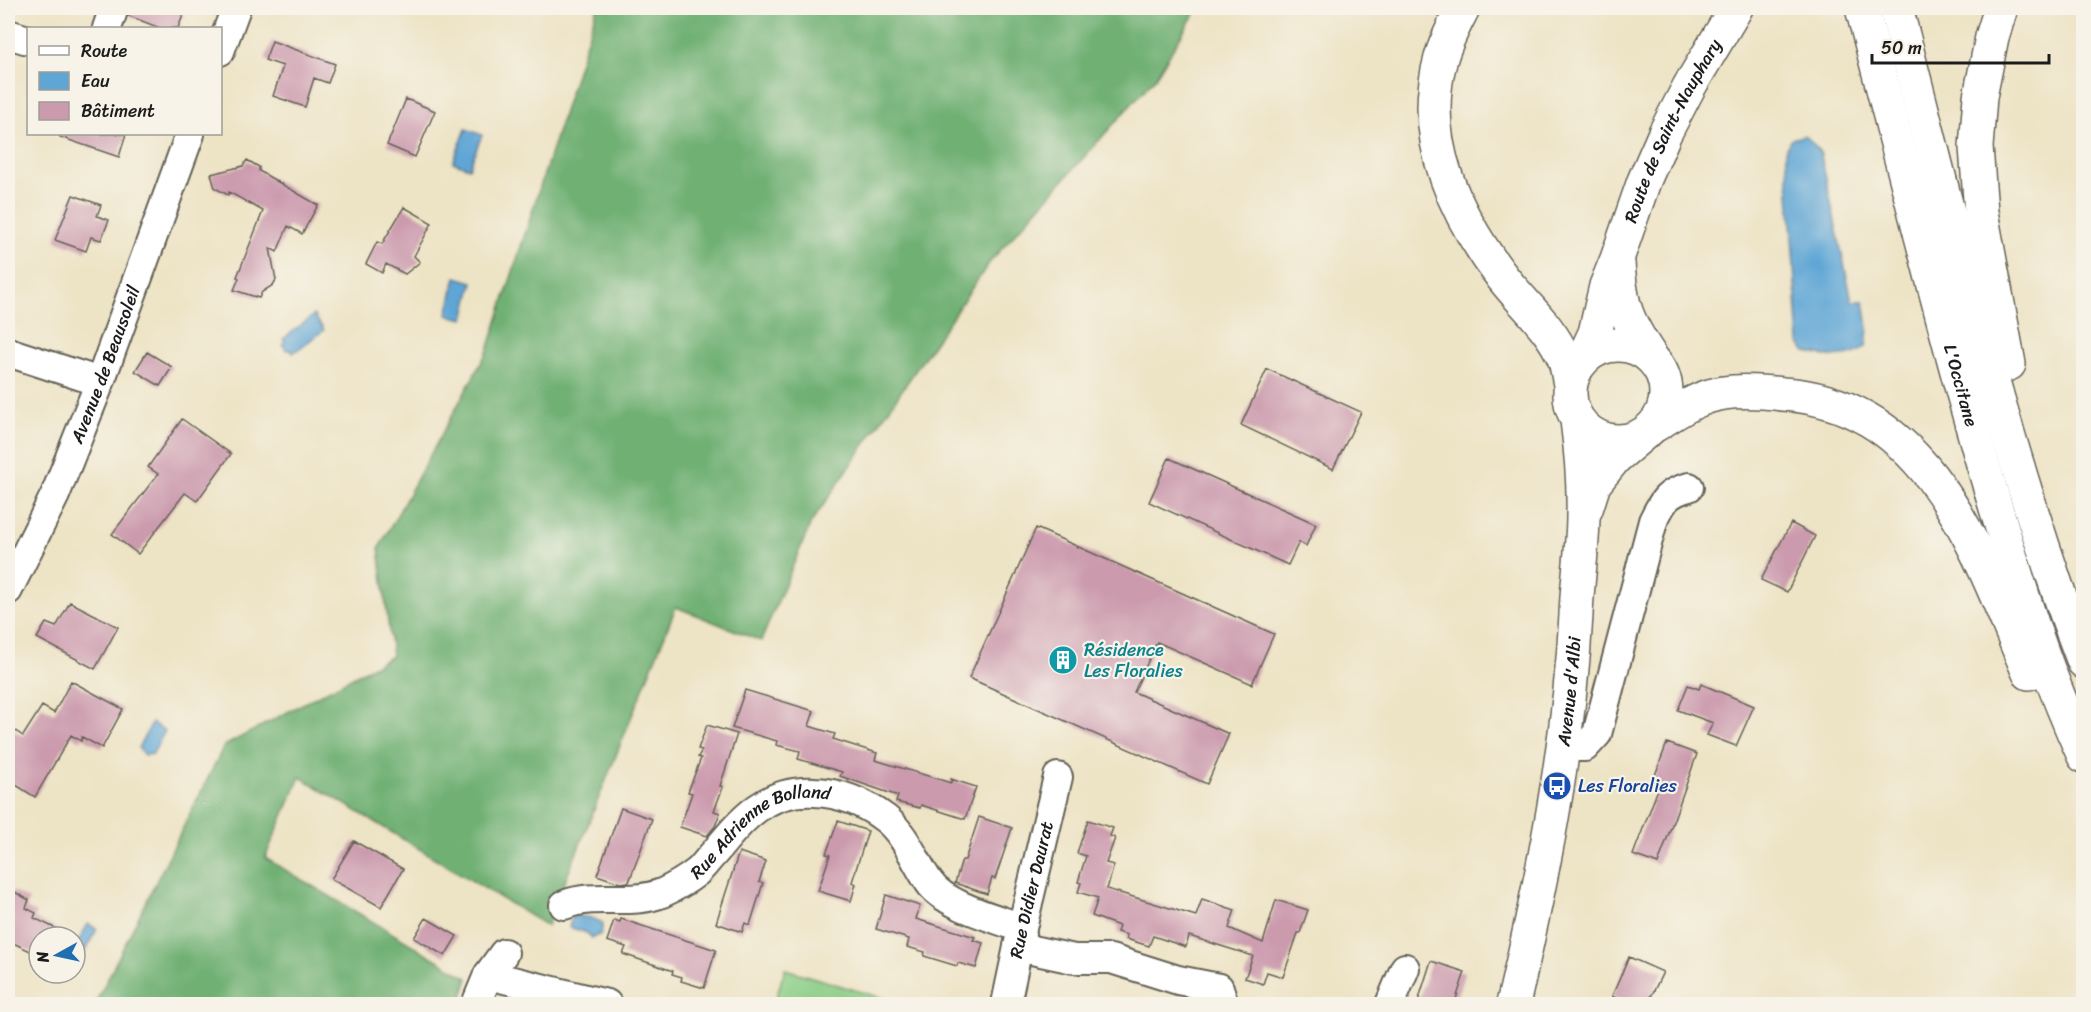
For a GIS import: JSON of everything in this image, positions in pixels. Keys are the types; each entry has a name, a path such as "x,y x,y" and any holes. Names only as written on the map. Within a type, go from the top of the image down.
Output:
{"main road":[{"path":"1463,8 1449,35 1441,58 1436,84 1435,113 1440,160 1457,206 1470,230 1504,279 1549,330 1564,359 1576,372"},
{"name":"Route de Saint-Nauphary","path":"1576,372 1595,333 1606,286 1644,181 1665,133 1689,87 1736,8"},
{"name":"L'Occitane","path":"1862,8 1952,357 2012,565 2044,656 2084,756"},
{"name":"L'Occitane","path":"1896,8 1983,346 2045,554 2084,662"},
{"path":"2001,8 1992,37 1980,97 1976,147 1977,180 2045,554"},
{"name":"Route de Saint-Nauphary","path":"1617,259 1620,291 1625,311 1631,328 1651,357"},
{"path":"1648,431 1663,413 1666,390 1660,369 1651,357 1641,350 1616,344 1593,352 1576,372 1569,397 1577,420 1590,433 1606,441 1624,442 1648,431 1691,404 1725,392 1799,395 1826,401 1868,418 1902,443 1938,484 1958,515 1980,559 2032,681 2084,773"},
{"name":"Avenue d'Albi","path":"1513,1005 1538,897 1565,747 1583,517 1582,463 1577,420"},
{"name":"Avenue d'Albi","path":"1583,517 1594,484 1615,458 1648,431"}],"street":[{"path":"107,27 114,8"},
{"path":"222,46 236,8"},
{"path":"8,34 27,40"},
{"name":"Avenue de Beausoleil","path":"8,590 55,495 100,382 190,135"},
{"path":"8,352 100,382"},
{"path":"1565,747 1585,747 1597,734 1653,521 1664,499 1689,487"},
{"name":"Rue Didier Daurat","path":"1006,1005 1058,777"},
{"name":"Rue Adrienne Bolland","path":"564,905 574,901 634,900 661,893 697,872 737,825 762,804 781,795 805,791 831,793 863,804 896,828 930,885 949,900 1020,937 1074,959 1112,958 1178,980 1219,988 1224,1005"},
{"path":"476,1005 496,964 607,1005"},
{"path":"1390,1005 1405,968"}],"green space":[{"path":"597,8 1198,8 1155,78 989,263 811,523 761,641 676,607 547,926 300,777 265,858 468,978 460,1004 95,1004 224,746 392,656 379,548 488,350"},
{"path":"785,969 892,1001 891,1004 774,1004"}],"water":[{"path":"466,129 482,135 469,168 453,162"},
{"path":"1805,135 1820,151 1852,301 1864,301 1868,328 1866,347 1845,356 1806,352 1799,343 1786,148 1792,139"},
{"path":"456,277 473,282 464,319 447,315"},
{"path":"314,315 324,330 293,353 291,350 286,350 283,339"},
{"path":"152,723 165,731 152,755 145,756 138,748"},
{"path":"579,916 603,923 601,934 592,938 587,933 569,927 572,917"},
{"path":"88,924 97,929 87,947"}],"building":[{"path":"130,8 186,8 178,27 157,27 129,16"},
{"path":"272,41 335,64 328,83 314,78 305,107 273,96 283,66 265,60"},
{"path":"406,99 435,111 415,157 387,145"},
{"path":"60,135 126,135 119,157 60,137"},
{"path":"247,160 259,167 259,171 318,205 302,234 288,226 277,252 270,248 276,280 273,285 262,292 259,298 234,290 263,211 229,192 228,195 215,188 211,174 243,166"},
{"path":"73,195 101,205 97,216 109,220 101,240 91,237 86,251 55,240"},
{"path":"404,207 432,223 414,256 420,262 405,274 386,264 382,273 366,264 377,242 382,244"},
{"path":"147,352 172,367 160,386 135,371"},
{"path":"1267,369 1361,412 1333,469 1241,425"},
{"path":"182,419 231,454 197,501 185,493 138,554 112,534 158,474 148,467"},
{"path":"1169,458 1316,524 1306,546 1299,542 1288,565 1149,502"},
{"path":"1791,523 1815,536 1787,592 1761,580"},
{"name":"Résidence Les Floralies","path":"1036,528 1274,634 1252,684 1157,642 1134,692 1229,734 1207,784 969,678"},
{"path":"70,602 118,627 95,669 37,638 46,623 56,627"},
{"path":"71,681 123,709 102,748 82,737 81,741 71,735 35,797 8,780 8,726 23,736 42,706 54,713"},
{"path":"1701,684 1754,706 1736,746 1707,735 1713,723 1678,710 1688,685 1699,689"},
{"path":"745,690 814,711 809,726 835,734 833,739 877,753 875,760 951,783 951,779 976,787 965,819 921,805 920,808 896,802 898,796 840,776 842,772 798,759 800,751 776,745 777,741 732,728"},
{"path":"707,725 737,734 714,811 720,813 715,826 707,836 680,827 692,793 688,792 701,758 698,757 702,750 698,749"},
{"path":"1667,743 1697,754 1658,864 1633,855 1658,789 1651,786"},
{"path":"621,808 652,819 629,882 620,883 597,875"},
{"path":"979,817 1012,828 995,879 992,878 987,894 955,883"},
{"path":"1088,820 1113,828 1110,836 1115,838 1106,863 1114,865 1107,889 1196,916 1202,899 1235,910 1229,928 1263,943 1276,900 1308,910 1283,977 1267,972 1263,984 1245,978 1253,956 1189,936 1186,947 1153,936 1149,946 1126,939 1127,935 1117,932 1119,926 1092,916 1098,898 1078,892 1081,883 1078,882 1086,856 1077,853"},
{"path":"838,821 868,831 852,882 856,884 851,901 818,891 830,855 826,854"},
{"path":"354,841 403,869 381,907 331,879"},
{"path":"739,852 766,861 759,882 763,883 750,925 745,923 742,932 716,923"},
{"path":"13,891 29,900 26,908 36,913 34,918 48,925 27,925 27,949 11,942 8,949 8,900"},
{"path":"886,895 920,906 916,919 975,937 973,940 983,943 976,968 958,963 957,966 924,956 925,952 907,947 909,939 876,929"},
{"path":"426,918 457,936 445,956 414,938"},
{"path":"621,919 716,950 704,988 681,981 682,977 672,974 673,971 623,954 626,947 607,941 614,920 620,922"},
{"path":"1629,957 1663,972 1647,1005 1630,1005 1612,996"},
{"path":"1431,961 1465,972 1454,1005 1417,1005"}],"place":[{"name":"Résidence Les Floralies","path":"1063,660"},
{"name":"Les Floralies","path":"1557,786"}]}
